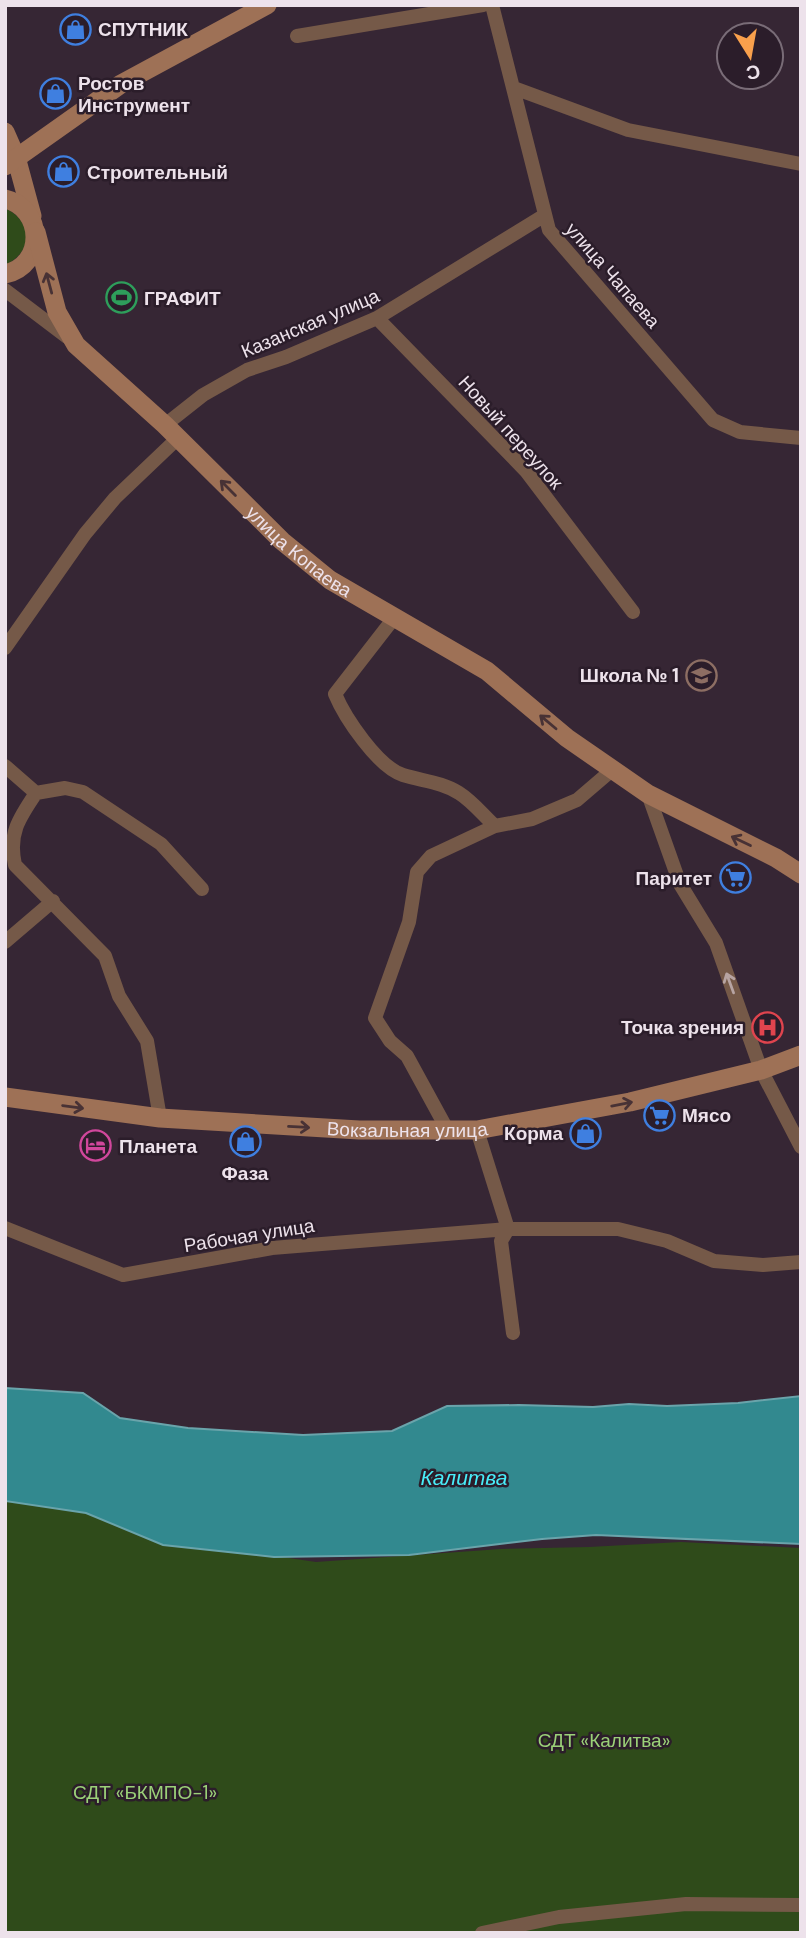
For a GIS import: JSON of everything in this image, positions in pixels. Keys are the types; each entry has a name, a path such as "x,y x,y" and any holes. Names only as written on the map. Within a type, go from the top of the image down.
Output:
{"main road":[{"path":"11,161 121,84 267,5"},
{"name":"улица Копаева","path":"5,132 11,161 34,226 57,312 76,345 172,431 282,541 330,580 487,671 567,738 648,794 776,858 801,874"},
{"path":"5,198 19,204 34,226 35,244 31,256 23,266 5,274"},
{"name":"Вокзальная улица","path":"5,1097 160,1118 359,1130 477,1130 630,1102 761,1070 801,1055"}],"street":[{"path":"297,36 483,5"},
{"name":"улица Чапаева","path":"492,5 549,230 713,420 740,432 801,438"},
{"path":"514,88 628,130 801,164"},
{"name":"Казанская улица","path":"5,648 100,516 203,395 247,370 286,357 377,318 545,215"},
{"path":"5,290 76,345"},
{"name":"Новый переулок","path":"377,318 526,471 633,612"},
{"path":"394,618 335,694 341,708 382,764 402,775 428,780 460,794 495,826"},
{"path":"5,766 36,793"},
{"path":"448,1131 407,1056 390,1041 376,1018 409,922 417,872 431,856 495,826 532,819 577,800 612,770"},
{"path":"160,1118 146,1041 119,996 105,956 15,865 11,846 20,817 36,793 65,788 83,792 160,844 202,889"},
{"path":"648,794 680,884 716,943 761,1070 801,1147"},
{"path":"5,942 53,901"},
{"path":"477,1130 508,1229 501,1241 513,1333"},
{"name":"Рабочая улица","path":"5,1228 123,1275 272,1248 508,1229 618,1229 667,1241 714,1261 763,1265 801,1262"},
{"path":"482,1933 559,1917 685,1904 801,1905"}],"green space":[{"path":"5,208 21,221 26,236 21,252 5,265"},
{"path":"5,1501 37,1501 282,1557 316,1562 501,1549 681,1542 801,1548 801,1933 5,1933"}],"water":[{"name":"Калитва","path":"5,1388 83,1393 120,1418 188,1428 303,1435 392,1431 447,1406 667,1406 738,1403 801,1396 801,1544 596,1535 409,1555 274,1557 163,1545 86,1513 5,1501"}],"place":[{"name":"СПУТНИК","path":"75,29"},
{"name":"Ростов Инструмент","path":"55,94"},
{"name":"Строительный","path":"64,172"},
{"name":"ГРАФИТ","path":"121,298"},
{"name":"Школа № 1","path":"702,675"},
{"name":"Паритет","path":"735,878"},
{"name":"Точка зрения","path":"767,1027"},
{"name":"Мясо","path":"659,1115"},
{"name":"Корма","path":"586,1133"},
{"name":"Фаза","path":"245,1142"},
{"name":"Планета","path":"96,1146"}],"park label":[{"name":"СДТ «Калитва»","path":"604,1740"},
{"name":"СДТ «БКМПО-1»","path":"145,1792"}]}
